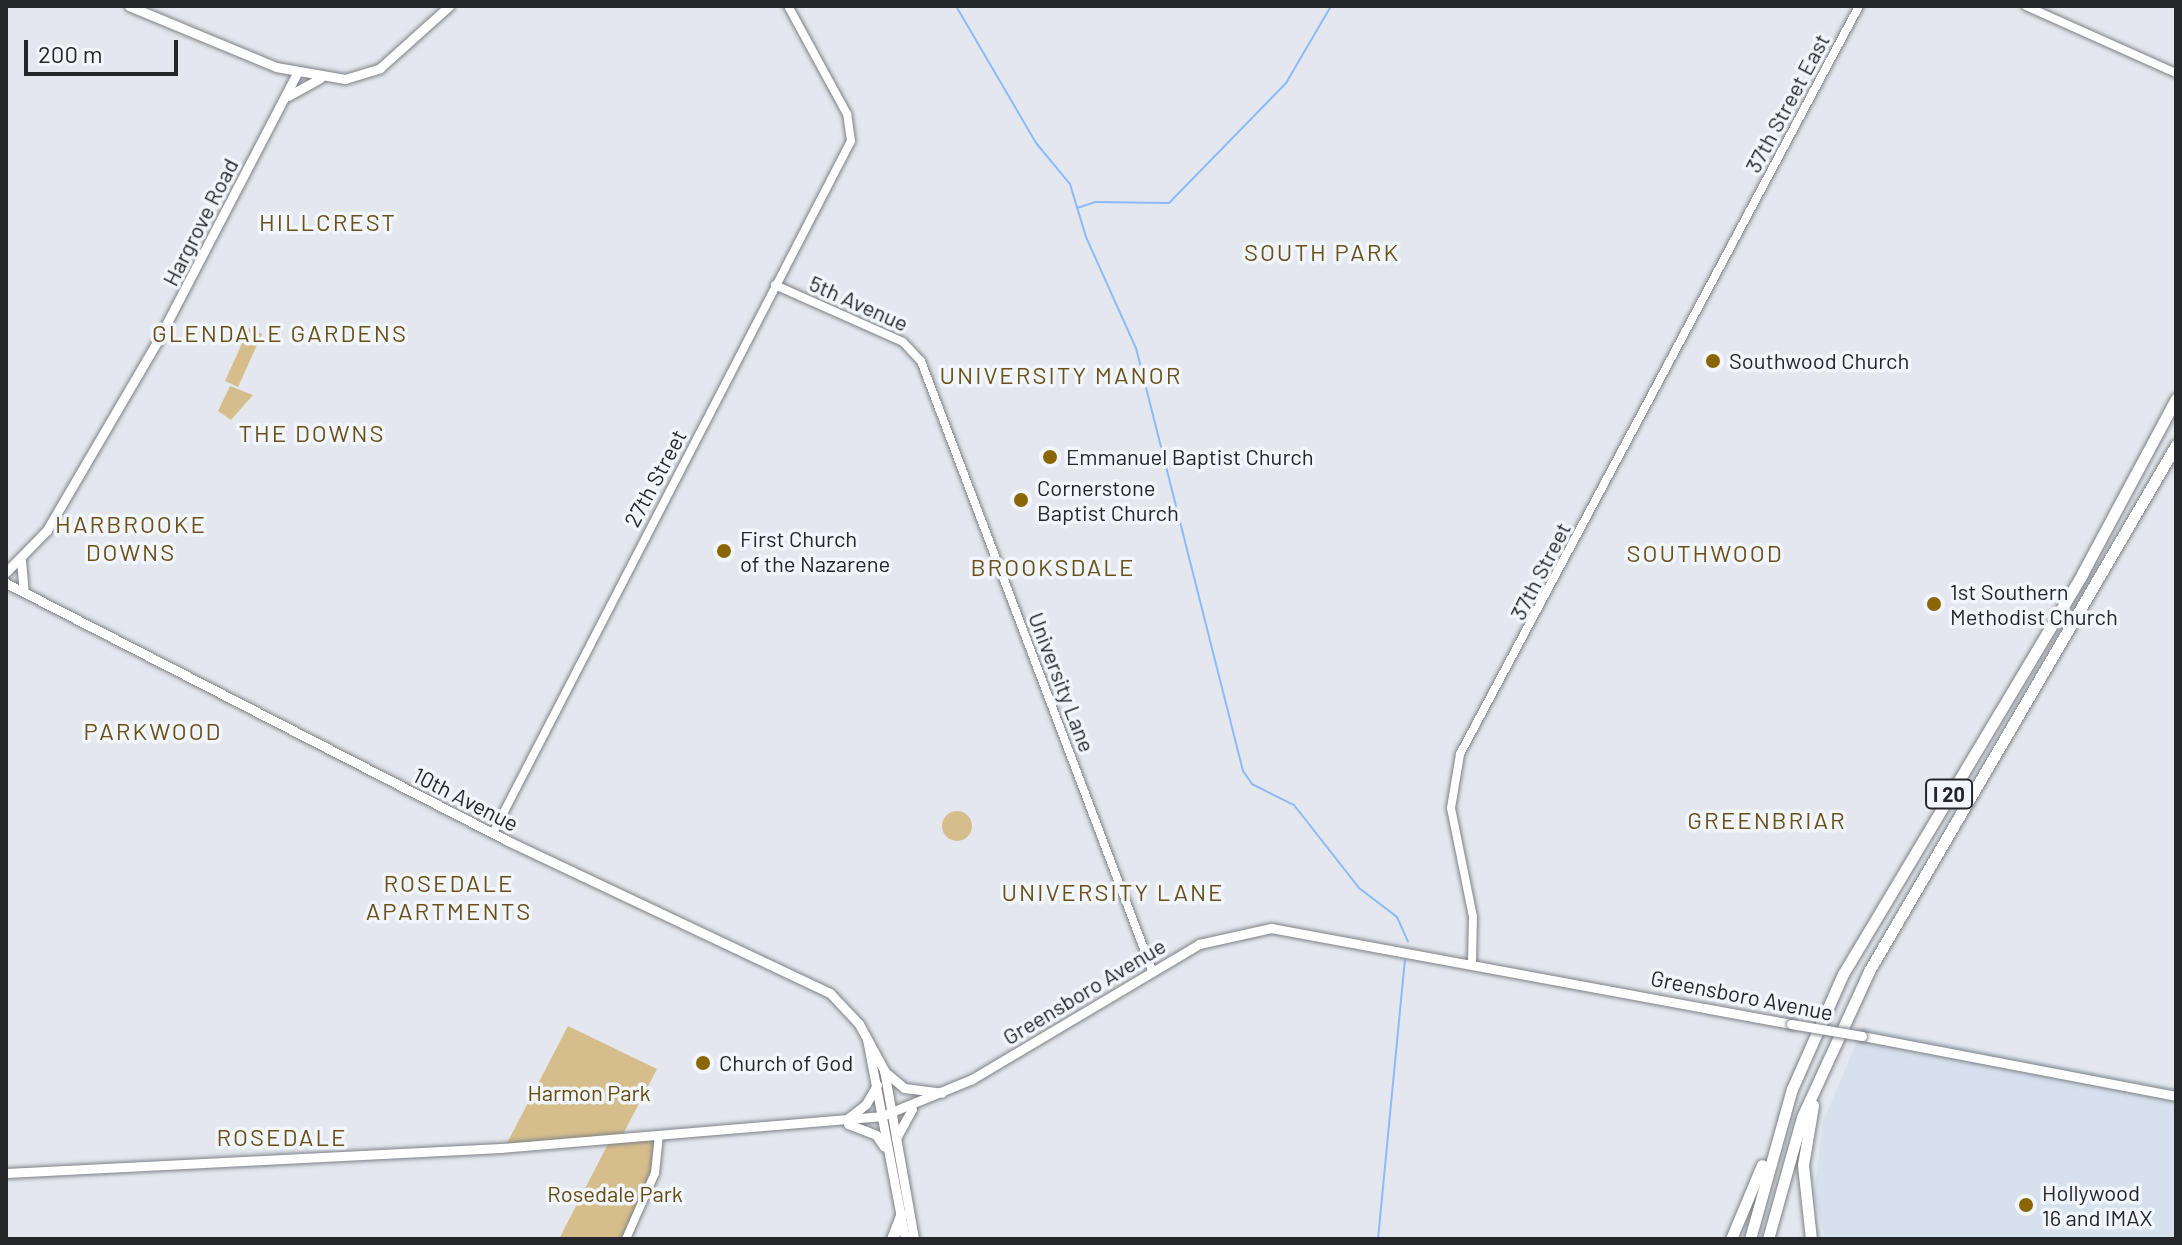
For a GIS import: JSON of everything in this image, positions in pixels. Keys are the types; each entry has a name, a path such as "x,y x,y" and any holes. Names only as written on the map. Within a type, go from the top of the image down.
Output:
{"highway":[{"name":"I 20","path":"1750,1239 1780,1124 1813,1037 1858,945 2082,574 2176,399"},
{"name":"I 20","path":"1768,1239 1802,1117 1823,1067 1888,938 2176,445"},
{"path":"1811,1239 1804,1147 1823,1067"},
{"path":"1731,1239 1780,1124"},
{"path":"892,1239 901,1216"}],"main road":[{"path":"129,6 276,67 324,77 369,74 449,6"},
{"path":"276,67 287,97 324,77"},
{"name":"Hargrove Road","path":"6,572 47,530 158,340 297,73"},
{"path":"21,560 24,592"},
{"name":"10th Avenue","path":"6,583 493,833 809,980 844,1005 884,1070"},
{"name":"Greensboro Avenue","path":"6,1173 659,1136 840,1123 886,1115 945,1093 1152,970 1215,937 1271,928 1472,961 2176,1096"},
{"path":"867,1039 877,1085 895,1141 911,1237"},
{"path":"884,1070 910,1090 945,1093"},
{"path":"884,1070 887,1151 901,1216 911,1237"},
{"path":"840,1123 866,1104 877,1085"},
{"path":"895,1141 916,1106"},
{"path":"840,1123 869,1131 887,1151"},
{"path":"911,1237 927,1239"}],"street":[{"name":"27th Street","path":"493,833 851,141 847,114 788,6"},
{"name":"37th Street East","path":"1747,216 1859,6"},
{"path":"2026,6 2176,73"},
{"name":"37th Street","path":"1472,961 1474,922 1451,808 1460,754 1747,216"},
{"name":"5th Avenue","path":"775,285 903,342 921,361"},
{"name":"University Lane","path":"921,361 1152,970"},
{"path":"626,1239 650,1186 659,1136"}],"shaded area":[{"path":"1863,1027 2176,1088 2176,1239 1825,1239 1814,1195 1823,1122"}],"green space":[{"path":"249,328 262,334 238,387 225,381"},
{"path":"230,386 253,395 231,420 218,411"},
{"path":"957,811 968,815 972,826 968,837 957,841 946,837 942,826 946,815"},
{"name":"Harmon Park","path":"568,1026 657,1069 621,1138 659,1136 655,1173 625,1239 559,1239 610,1140 505,1147"}],"waterway":[{"path":"956,6 1036,143 1070,184 1086,237 1136,348 1243,771 1252,784 1294,805 1359,888 1397,917 1408,942"},
{"path":"1077,208 1096,202 1169,203 1286,83 1331,6"},
{"path":"1378,1239 1405,960"}],"place":[{"name":"Southwood Church","path":"1713,361"},
{"name":"Emmanuel Baptist Church","path":"1050,457"},
{"name":"Cornerstone Baptist Church","path":"1021,500"},
{"name":"First Church of the Nazarene","path":"724,551"},
{"name":"1st Southern Methodist Church","path":"1934,604"},
{"name":"Church of God","path":"703,1063"},
{"name":"Hollywood 16 and IMAX","path":"2026,1205"}],"district":[{"name":"HILLCREST","path":"328,222"},
{"name":"SOUTH PARK","path":"1322,252"},
{"name":"GLENDALE GARDENS","path":"280,333"},
{"name":"UNIVERSITY MANOR","path":"1061,375"},
{"name":"THE DOWNS","path":"312,433"},
{"name":"HARBROOKE DOWNS","path":"131,538"},
{"name":"SOUTHWOOD","path":"1705,553"},
{"name":"BROOKSDALE","path":"1053,567"},
{"name":"PARKWOOD","path":"153,731"},
{"name":"GREENBRIAR","path":"1767,820"},
{"name":"UNIVERSITY LANE","path":"1113,892"},
{"name":"ROSEDALE APARTMENTS","path":"449,897"},
{"name":"ROSEDALE","path":"282,1137"}],"park label":[{"name":"Rosedale Park","path":"615,1194"}]}
